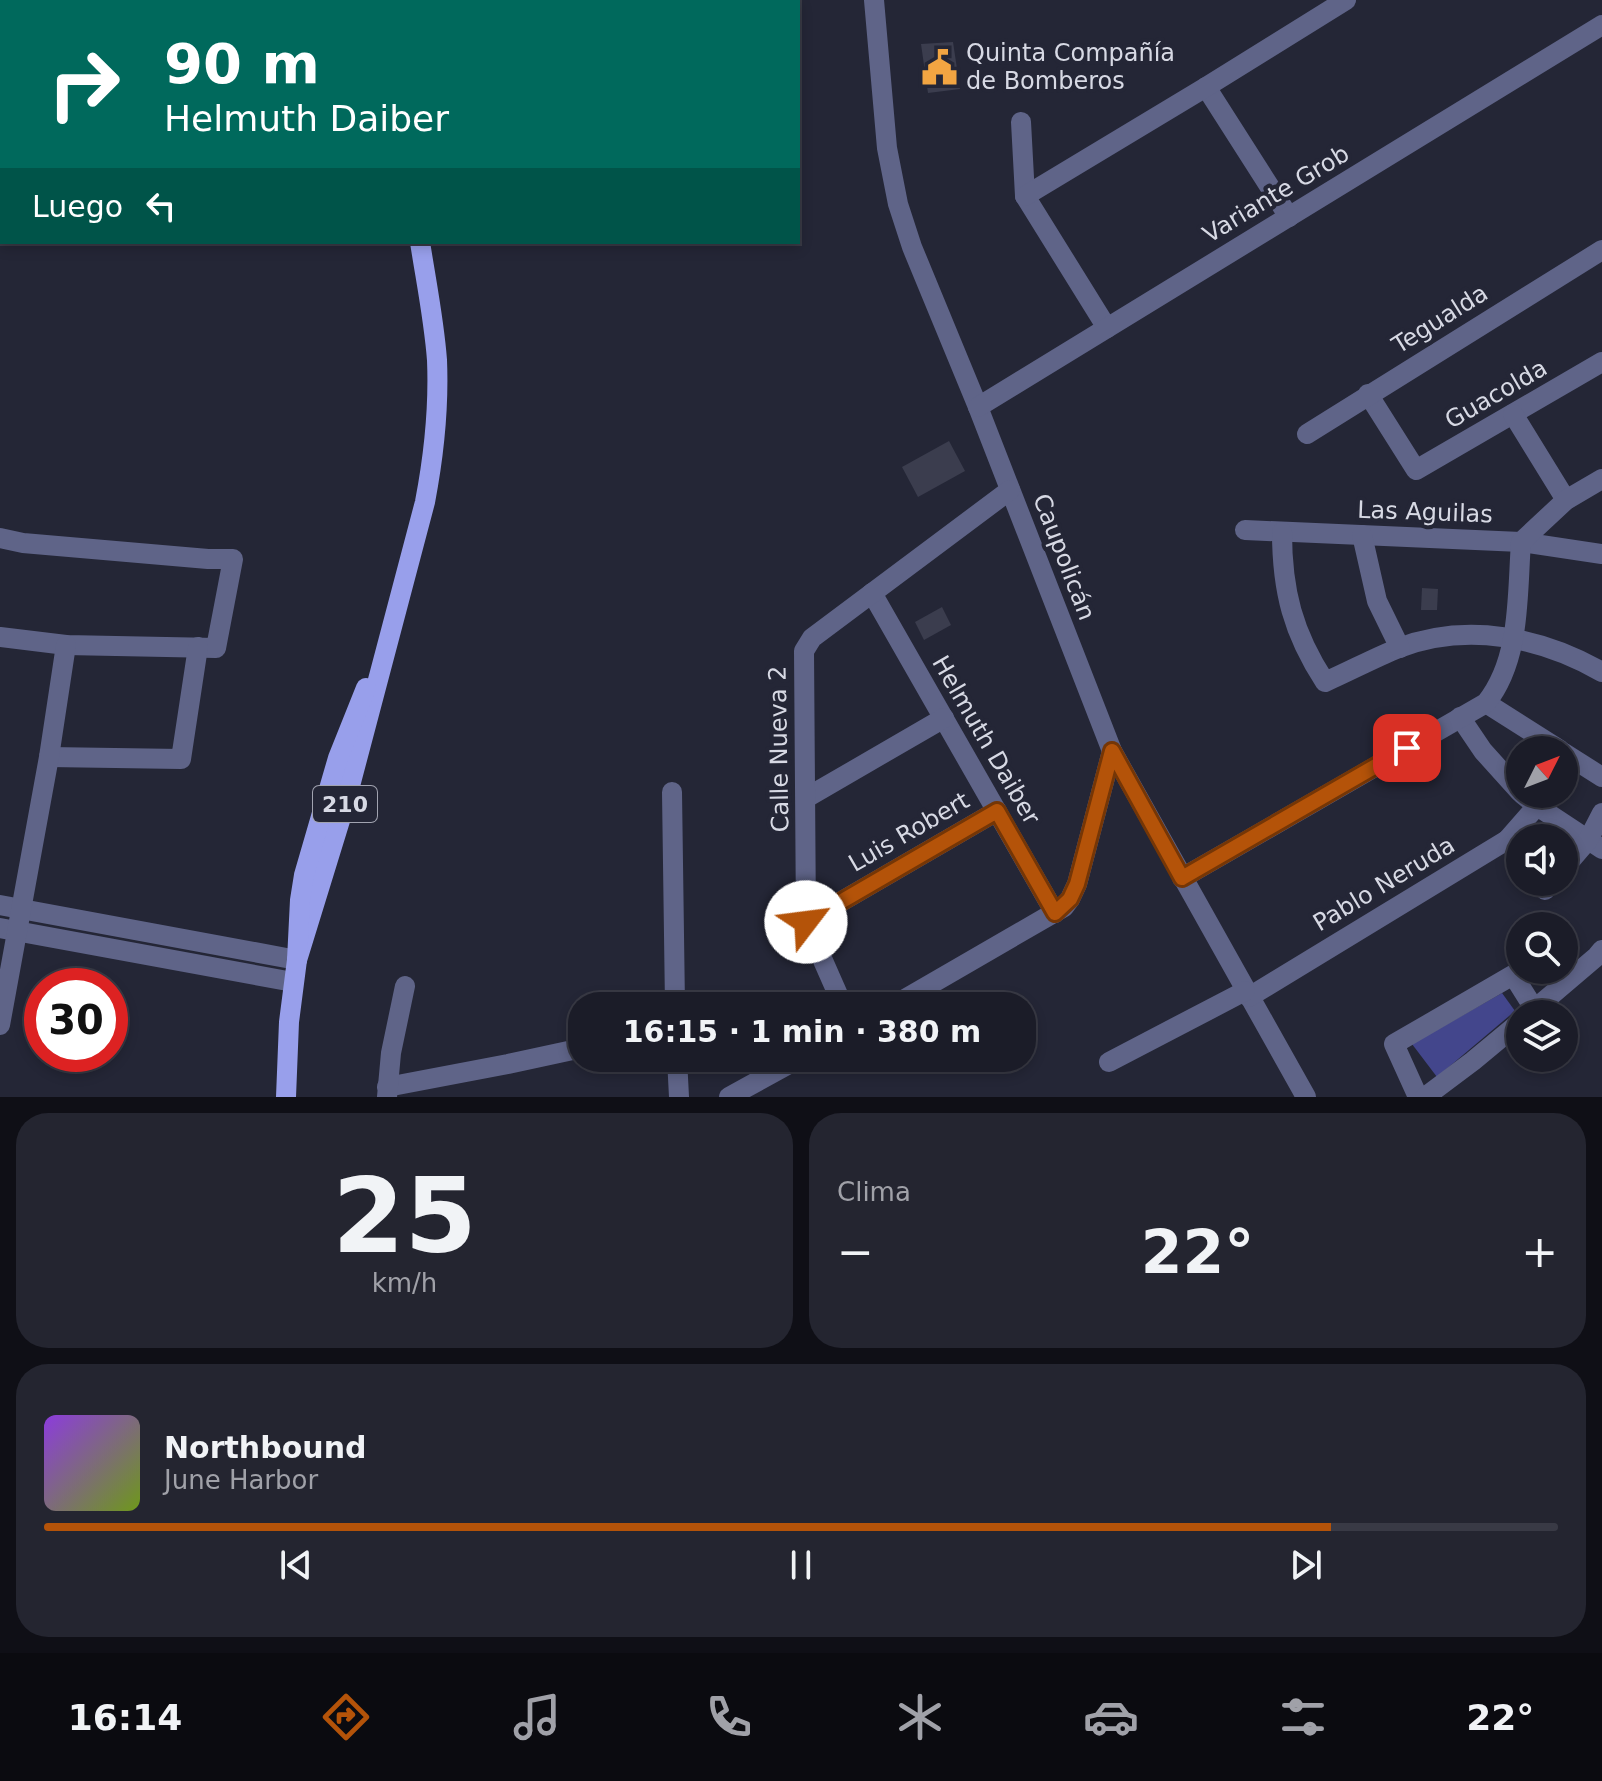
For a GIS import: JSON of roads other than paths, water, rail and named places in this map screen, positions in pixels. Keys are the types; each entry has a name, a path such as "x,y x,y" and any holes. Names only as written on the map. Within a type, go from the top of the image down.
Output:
{"main road":[{"name":"210","path":"286,1097 300,900 310,849 346,736 387,645 432,467 437,358 420,244"}],"street":[{"name":"Caupolicán","path":"874,0 887,148 898,204 912,247 1112,751 1306,1097"},
{"path":"1025,196 1346,0"},
{"name":"Variante Grob","path":"978,407 1602,25"},
{"path":"1206,87 1289,217"},
{"path":"1021,122 1025,196 1107,328"},
{"name":"Tegualda","path":"1307,434 1602,250"},
{"name":"Guacolda","path":"1368,394 1416,470 1602,362"},
{"path":"1513,414 1566,500"},
{"path":"1182,878 1486,703 1503,676 1511,651 1521,542 1566,500 1602,479"},
{"name":"Calle Nueva 2","path":"837,992 806,922 804,651 812,638 1010,490"},
{"name":"Las Aguilas","path":"1245,530 1521,542 1602,554"},
{"path":"1282,532 1282,562 1290,608 1304,647 1325,682 1400,648 1444,637 1467,635 1513,638 1559,651 1602,672"},
{"path":"1362,535 1377,601 1400,648"},
{"path":"0,538 23,543 233,559 207,648 181,759 49,757"},
{"name":"Helmuth Daiber","path":"872,593 1055,913"},
{"path":"0,637 66,645 207,648"},
{"path":"0,1025 9,929 21,909 66,645"},
{"path":"1486,703 1538,736"},
{"path":"1460,717 1483,751 1506,776"},
{"path":"806,798 944,718"},
{"path":"917,992 1055,913 1070,899 1077,884 1112,751"},
{"path":"1578,761 1602,777"},
{"path":"672,792 675,992"},
{"path":"1542,808 1595,844"},
{"name":"Luis Robert","path":"806,922 997,811"},
{"path":"1578,857 1595,844 1602,813"},
{"name":"Pablo Neruda","path":"1109,1062 1247,994 1506,841"},
{"path":"0,905 297,960"},
{"path":"9,929 293,982"},
{"path":"133,952 137,931"},
{"path":"1546,1000 1602,950"},
{"path":"1418,1097 1394,1044 1513,975 1522,1000"},
{"path":"405,986 393,1042 387,1092 568,1051"},
{"path":"1425,1097 1506,1033"},
{"path":"678,1072 679,1097"},
{"path":"729,1097 775,1072"}],"place":[{"name":"Quinta Compañía de Bomberos","path":"940,67"}]}
